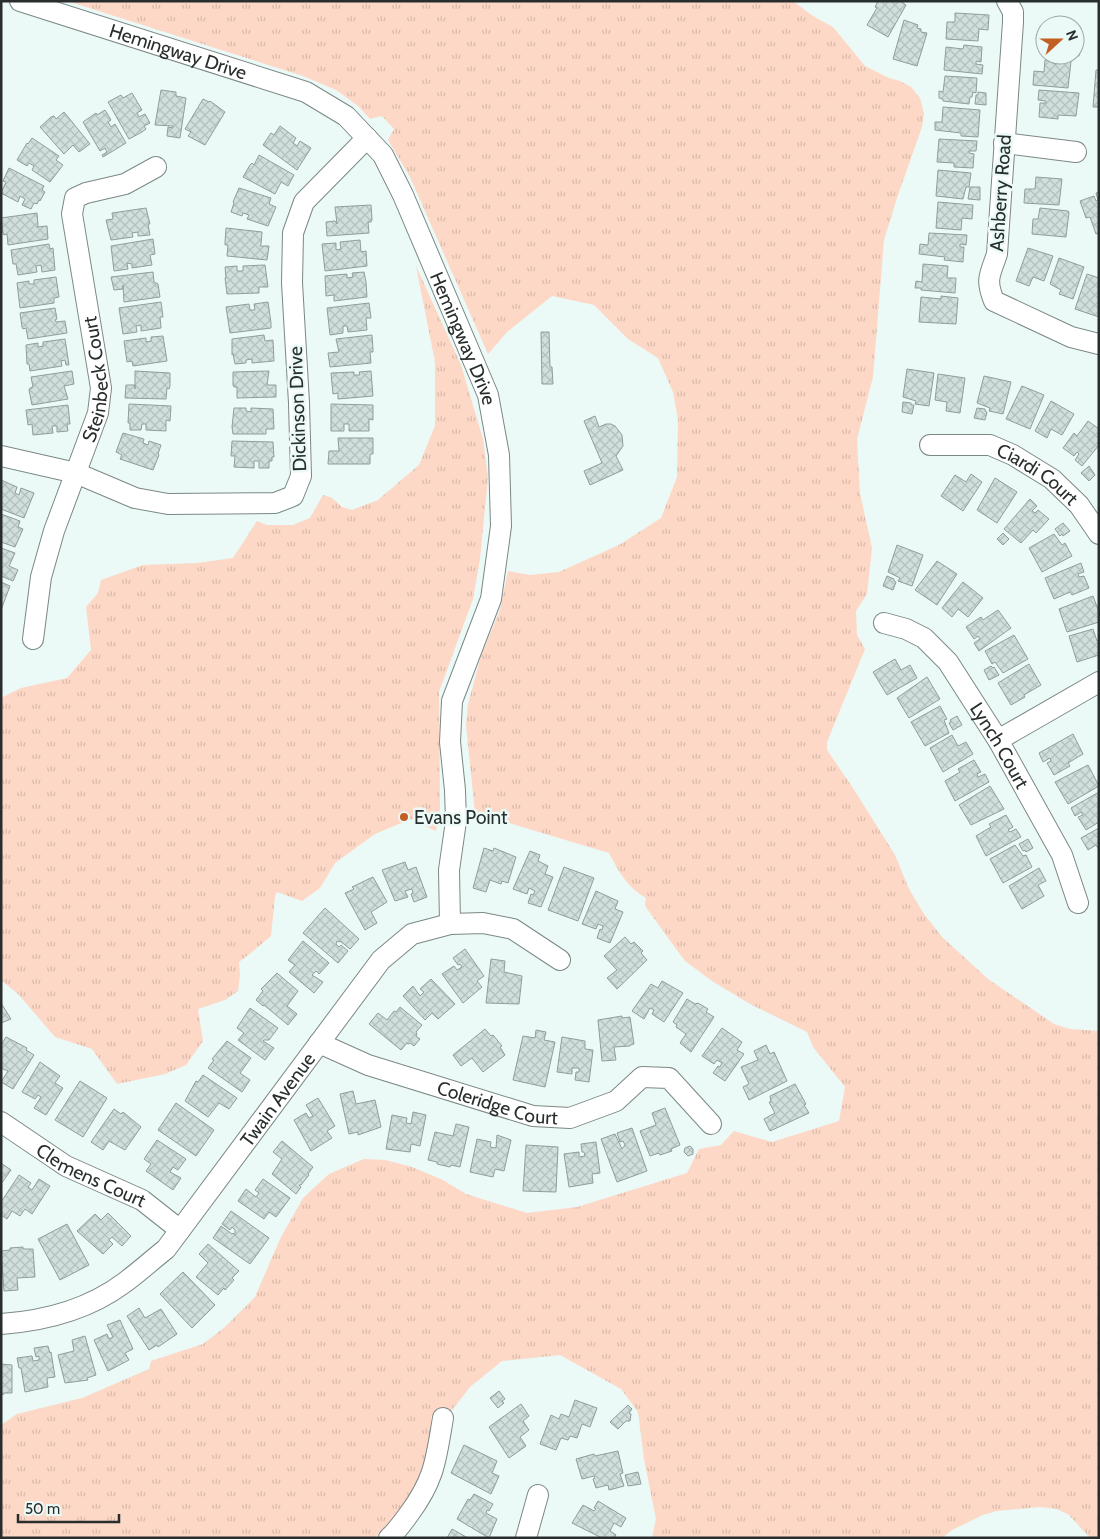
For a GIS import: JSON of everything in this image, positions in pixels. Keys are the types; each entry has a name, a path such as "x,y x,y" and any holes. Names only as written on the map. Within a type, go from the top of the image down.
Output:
{"street":[{"name":"Hemingway Drive","path":"20,1 306,92 346,116 367,138 382,155 403,195 488,396 499,455 501,526 491,598 452,701 450,742 456,820 449,870 450,924"},
{"name":"Ashberry Road","path":"1007,1 1013,12 1013,22 997,254 988,286 994,300 1070,337 1099,344"},
{"name":"Dickinson Drive","path":"1,456 76,473 135,498 168,504 275,503 293,496 300,476 299,403 292,283 293,233 304,202 367,138"},
{"path":"1004,143 1076,152"},
{"name":"Steinbeck Court","path":"33,639 41,577 54,531 98,414 101,388 72,214 75,198 86,192 124,184 156,167"},
{"name":"Ciardi Court","path":"930,445 990,445 1013,455 1052,479 1079,505 1099,534"},
{"name":"Lynch Court","path":"884,623 906,629 924,638 948,662 998,740 1062,855 1078,902"},
{"path":"998,740 1099,682"},
{"name":"Twain Avenue","path":"1,1324 26,1322 58,1314 94,1300 123,1284 166,1249 381,960 412,934 450,924 483,922 513,929 560,960"},
{"name":"Coleridge Court","path":"319,1043 368,1065 533,1116 570,1118 616,1101 642,1077 670,1078 711,1124"},
{"name":"Clemens Court","path":"1,1122 66,1166 142,1200 180,1230"},
{"path":"389,1538 395,1533 430,1482 435,1466 442,1418"},
{"path":"526,1538 538,1495"}],"green space":[{"path":"67,1 793,1 813,16 833,27 865,66 911,87 920,98 924,114 922,127 884,240 873,377 857,439 860,493 872,548 867,594 856,611 857,635 865,649 827,742 827,750 895,855 909,889 924,914 942,937 988,979 1054,1024 1070,1029 1099,1031 1099,1538 1090,1538 1069,1515 1057,1509 1040,1507 997,1511 983,1515 952,1530 942,1538 652,1538 656,1519 644,1459 638,1412 621,1389 560,1355 502,1361 470,1387 449,1414 431,1416 433,1437 422,1483 385,1532 372,1538 1,1538 1,1425 17,1414 82,1398 149,1369 151,1361 203,1344 225,1327 255,1297 280,1239 303,1198 329,1174 364,1159 385,1160 412,1167 443,1180 466,1194 527,1213 577,1207 687,1173 699,1149 721,1145 734,1131 772,1142 839,1121 845,1087 813,1047 807,1032 750,1004 712,981 685,961 645,906 646,898 629,884 620,873 609,853 475,813 466,725 468,704 481,656 500,610 508,571 530,575 559,572 619,545 661,518 677,477 678,419 673,392 658,358 628,339 594,305 552,296 507,332 488,354 410,177 388,140 394,129 382,116 370,119 358,106 336,90 303,76"},
{"path":"416,266 461,365 483,439 488,478 480,559 473,599 439,692 440,809 436,831 411,819 375,834 335,863 320,888 302,901 277,892 271,936 239,962 238,991 225,1000 198,1009 203,1041 186,1065 165,1074 117,1084 92,1049 55,1037 18,994 1,980 1,698 21,688 67,678 91,650 86,607 98,593 101,580 143,565 197,563 233,558 257,521 267,525 293,525 310,518 323,495 332,498 342,507 352,510 378,500 419,465 435,426 435,362"}],"building":[{"path":"878,1 900,1 906,5 888,37 867,25 877,8 875,7"},
{"path":"955,13 989,15 988,30 979,29 978,41 946,39 947,22 955,22"},
{"path":"904,20 918,25 917,28 921,29 921,32 927,33 917,66 893,59"},
{"path":"964,45 982,47 981,62 976,61 976,64 983,65 982,74 944,70 946,47 963,49"},
{"path":"1045,65 1071,65 1068,88 1033,85 1034,71 1044,72"},
{"path":"1096,70 1099,70 1099,107 1093,107"},
{"path":"945,76 977,78 976,93 973,92 969,104 943,101 943,99 939,98 939,91 943,92"},
{"path":"161,90 176,92 176,96 186,98 180,138 167,136 168,127 173,128 173,126 155,125"},
{"path":"1039,90 1079,93 1076,116 1058,115 1058,119 1039,117 1040,103 1046,103 1046,101 1038,100"},
{"path":"978,92 986,93 986,105 975,104"},
{"path":"132,93 142,110 137,113 139,117 145,114 150,123 144,126 146,129 129,139 108,102 121,95 123,98"},
{"path":"203,99 210,101 225,112 205,145 188,136 191,132 185,129"},
{"path":"943,107 980,110 978,137 961,136 961,133 935,130 935,122 942,122"},
{"path":"105,110 111,120 108,122 111,127 115,124 126,143 103,157 102,155 107,152 105,148 100,151 83,122 96,113 97,115"},
{"path":"64,112 90,144 79,152 73,145 64,154 40,127 51,117 54,116 56,119"},
{"path":"280,126 296,138 293,143 297,146 300,141 311,148 297,170 263,145 271,133 274,135"},
{"path":"32,138 59,156 56,160 63,165 50,182 32,170 34,166 29,163 27,166 17,160"},
{"path":"939,139 977,141 976,151 969,151 969,153 974,154 973,168 954,167 954,163 937,162"},
{"path":"259,155 294,175 288,186 281,182 275,194 243,177 250,165 252,163 254,165"},
{"path":"9,168 44,186 42,190 45,192 40,201 37,204 34,203 31,209 22,205 25,199 20,196 18,202 1,193 6,182 3,181"},
{"path":"938,170 971,173 969,187 966,187 963,199 936,196"},
{"path":"1036,177 1062,179 1059,205 1024,203 1025,189 1035,189"},
{"path":"970,187 980,187 980,200 968,199"},
{"path":"239,188 271,198 269,204 276,207 268,226 247,219 249,215 243,213 242,216 231,212"},
{"path":"1099,192 1099,233 1096,234 1090,217 1086,218 1080,201 1094,196 1096,201 1098,200 1096,193"},
{"path":"938,202 973,205 972,219 962,218 961,230 936,228"},
{"path":"371,205 372,220 368,222 369,233 327,236 326,222 335,221 337,224 335,207"},
{"path":"146,208 150,224 148,224 150,235 138,236 138,232 132,233 133,237 111,240 106,220 113,219 112,213"},
{"path":"1040,208 1069,212 1066,237 1032,234 1033,219 1038,219"},
{"path":"37,213 37,227 47,226 48,239 8,245 7,234 4,235 3,233 1,218"},
{"path":"226,228 262,232 260,246 269,246 267,260 227,256 228,245 225,245"},
{"path":"929,233 967,235 966,245 960,244 960,247 964,247 963,262 944,260 945,257 919,254 920,244 928,245"},
{"path":"153,239 155,254 150,255 152,265 132,268 132,264 127,263 128,269 114,271 111,246"},
{"path":"360,240 361,252 366,251 367,266 325,271 322,244 336,243 336,250 341,249 340,242"},
{"path":"49,244 50,249 53,248 55,270 42,272 41,265 36,266 37,272 18,275 16,264 13,264 11,250"},
{"path":"1028,248 1053,256 1044,281 1033,277 1029,286 1016,281"},
{"path":"1059,258 1084,267 1073,299 1059,294 1061,290 1050,284"},
{"path":"923,264 948,266 947,278 956,278 955,293 915,288 916,281 922,282"},
{"path":"265,265 268,287 259,287 259,293 227,294 225,267 237,266 237,271 243,271 243,266"},
{"path":"153,272 154,282 158,284 160,297 124,302 123,285 123,289 114,290 111,277"},
{"path":"364,272 367,297 334,301 334,295 326,296 325,276 347,274 347,278 353,277 352,273"},
{"path":"1087,274 1099,278 1099,317 1075,309"},
{"path":"56,277 59,297 54,298 54,303 20,308 17,283 29,281 29,284 34,284 34,280"},
{"path":"941,296 958,298 956,324 919,322 921,297 941,299"},
{"path":"161,302 163,317 160,317 161,328 141,331 141,325 136,326 137,332 123,334 119,308"},
{"path":"268,302 271,328 230,333 226,307 249,304 250,310 255,310 254,304"},
{"path":"369,303 371,318 366,318 367,330 348,332 347,326 343,326 343,333 330,335 327,308"},
{"path":"55,308 57,319 55,320 56,322 65,321 67,333 28,339 26,328 23,329 22,327 20,313"},
{"path":"541,332 549,332 550,367 552,367 553,384 542,384"},
{"path":"264,335 265,341 273,340 274,361 252,363 252,359 246,360 246,363 235,364 232,355 232,339"},
{"path":"372,335 373,352 370,352 371,363 330,367 328,353 339,352 336,339"},
{"path":"163,336 167,361 133,366 132,361 127,362 124,341 146,338 146,342 151,341 151,337"},
{"path":"65,339 69,365 66,365 65,360 61,361 62,366 30,371 29,364 27,364 26,345 38,343 38,347 43,346 43,342"},
{"path":"907,369 934,373 929,406 915,404 916,401 903,397"},
{"path":"72,371 74,384 64,386 68,399 32,405 29,390 33,387 31,377"},
{"path":"135,371 170,373 170,386 169,389 167,388 166,399 125,398 126,385 135,385"},
{"path":"269,371 267,385 276,385 276,397 237,398 237,387 233,385 233,372"},
{"path":"371,371 373,396 338,399 338,393 333,394 331,373 354,372 354,375 360,375 359,372"},
{"path":"938,374 965,378 960,413 946,411 947,402 935,400"},
{"path":"984,376 1011,382 1003,414 989,411 990,408 977,403"},
{"path":"1022,386 1044,395 1030,429 1006,419"},
{"path":"1051,401 1074,414 1062,435 1051,429 1047,438 1035,431"},
{"path":"903,402 914,405 912,414 902,412"},
{"path":"129,404 171,406 170,421 166,420 166,431 146,430 146,424 142,424 141,430 130,430 130,423 128,423"},
{"path":"331,404 373,405 373,420 369,419 369,431 349,431 349,424 344,424 344,431 331,431"},
{"path":"68,405 70,424 67,424 68,431 57,432 57,426 52,426 53,433 33,435 32,424 28,425 26,410"},
{"path":"234,408 246,408 246,411 251,412 251,408 273,409 274,429 266,429 266,434 233,434"},
{"path":"977,408 985,409 987,412 985,420 974,418"},
{"path":"595,416 599,427 611,424 622,435 623,446 616,456 623,470 590,485 584,471 602,463 584,421"},
{"path":"1088,421 1099,429 1099,445 1082,466 1075,460 1079,454 1077,452 1074,456 1063,448 1074,433 1077,436"},
{"path":"123,433 144,439 143,443 148,445 149,441 161,445 153,470 120,459 122,455 116,452"},
{"path":"338,438 373,438 373,454 370,454 370,464 328,464 329,451 339,451"},
{"path":"232,441 273,442 274,457 272,457 272,461 269,461 269,468 259,468 259,461 254,461 254,468 234,467 235,456 231,456"},
{"path":"1089,466 1095,475 1089,481 1081,473"},
{"path":"971,474 982,482 963,511 941,496 955,475 966,482"},
{"path":"995,478 1017,492 997,523 977,510"},
{"path":"1,480 17,487 15,493 19,495 21,488 34,493 24,518 1,509"},
{"path":"1030,499 1037,506 1032,511 1035,513 1038,510 1049,519 1036,533 1033,530 1021,543 1004,529"},
{"path":"1,514 20,521 18,527 23,529 15,547 1,542"},
{"path":"1063,523 1070,531 1060,536 1055,529"},
{"path":"1003,533 1009,539 1003,545 997,539"},
{"path":"1054,534 1062,545 1065,543 1072,556 1042,572 1029,548"},
{"path":"897,545 923,555 912,586 898,581 900,578 888,572"},
{"path":"1,548 15,553 9,566 18,570 13,581 1,576"},
{"path":"937,561 957,574 937,605 915,590"},
{"path":"1081,563 1084,572 1078,574 1079,577 1084,576 1089,588 1072,595 1070,592 1054,599 1045,578"},
{"path":"887,576 896,582 893,590 883,586"},
{"path":"1,582 10,586 1,610"},
{"path":"963,582 983,598 968,617 958,609 952,617 942,608"},
{"path":"1093,596 1099,612 1099,622 1067,632 1059,609"},
{"path":"998,610 1011,628 979,651 974,643 980,639 978,636 974,639 966,627 981,617 983,620"},
{"path":"1093,629 1097,641 1099,641 1099,655 1077,662 1069,636"},
{"path":"1014,635 1028,659 1003,673 995,662 992,664 985,651"},
{"path":"895,659 901,670 910,665 917,678 887,695 873,672"},
{"path":"1029,664 1041,685 1011,705 998,683"},
{"path":"991,666 994,667 999,675 989,680 984,670"},
{"path":"927,677 940,699 909,718 897,698"},
{"path":"940,706 947,719 944,720 949,733 925,746 911,722"},
{"path":"957,716 962,725 953,730 949,723 951,722 950,720"},
{"path":"1073,734 1083,754 1068,763 1070,766 1054,775 1047,763 1051,761 1050,758 1043,762 1039,753"},
{"path":"952,735 958,746 966,742 973,754 943,772 930,748"},
{"path":"974,760 981,772 977,774 978,777 985,774 989,782 955,801 945,781 960,772 958,769"},
{"path":"1088,765 1099,786 1068,804 1055,782"},
{"path":"990,786 1004,809 971,825 959,805"},
{"path":"1099,792 1099,822 1086,830 1078,817 1083,815 1081,812 1075,816 1071,808"},
{"path":"1006,815 1013,827 1008,830 1010,832 1016,829 1021,837 986,856 976,836 991,827 989,824"},
{"path":"1099,828 1099,850 1096,845 1088,850 1081,838"},
{"path":"1028,839 1033,848 1026,852 1025,850 1023,851 1019,844"},
{"path":"1015,845 1023,856 1026,855 1032,867 1003,883 990,859"},
{"path":"484,848 493,851 494,848 516,857 508,883 502,881 501,884 490,880 486,892 473,888"},
{"path":"530,851 540,855 538,861 548,866 545,874 553,877 541,907 528,903 531,894 533,895 535,891 529,888 527,894 513,889"},
{"path":"405,862 408,870 416,867 427,897 414,902 411,894 413,893 412,889 405,891 408,897 395,901 382,870"},
{"path":"564,867 594,878 578,921 548,910"},
{"path":"1039,868 1046,881 1038,885 1044,896 1022,909 1009,886"},
{"path":"373,877 387,902 371,912 377,923 365,930 345,893 354,889 352,887"},
{"path":"596,891 618,901 615,909 623,912 610,943 597,938 603,926 598,924 596,929 582,924"},
{"path":"325,908 359,939 350,949 340,941 337,941 336,944 339,947 341,945 348,951 338,963 303,933"},
{"path":"625,937 631,944 634,942 643,951 641,953 647,960 617,989 607,978 617,970 604,956"},
{"path":"303,941 329,963 319,974 316,971 312,975 323,982 314,993 289,972 295,965 288,960"},
{"path":"465,949 484,976 477,981 482,987 463,1003 442,974 454,966 457,970 462,967 453,958"},
{"path":"491,959 505,961 504,972 522,976 519,1004 486,1003"},
{"path":"277,973 298,991 287,1006 297,1014 288,1025 256,1000 263,991 261,989"},
{"path":"431,979 455,1004 438,1019 432,1013 425,1020 403,996 413,986 420,996 424,992 420,989"},
{"path":"662,981 683,993 664,1022 652,1014 654,1010 650,1008 644,1019 632,1011 651,984 658,988"},
{"path":"687,999 708,1009 706,1012 714,1017 691,1052 680,1043 686,1034 676,1027 677,1025 673,1022"},
{"path":"1,1003 11,1019 1,1023"},
{"path":"400,1007 422,1025 416,1032 416,1036 420,1039 414,1046 407,1043 401,1050 369,1024 378,1013 387,1020"},
{"path":"250,1008 278,1028 269,1040 263,1041 274,1048 265,1060 238,1040 244,1033 237,1028"},
{"path":"622,1016 622,1018 630,1017 634,1044 614,1047 616,1060 602,1061 598,1020"},
{"path":"722,1028 742,1042 737,1050 744,1054 725,1081 713,1073 722,1063 717,1060 714,1064 702,1056"},
{"path":"485,1029 502,1046 500,1047 505,1055 483,1072 472,1058 461,1066 453,1055"},
{"path":"536,1030 546,1032 544,1040 555,1042 545,1087 513,1080 523,1036 535,1038"},
{"path":"6,1037 27,1048 26,1050 34,1055 13,1089 1,1082 8,1071 1,1068 1,1045"},
{"path":"562,1037 585,1041 585,1049 593,1050 589,1082 575,1080 576,1072 579,1072 579,1068 572,1068 572,1074 557,1072"},
{"path":"227,1041 251,1058 240,1073 250,1080 242,1092 208,1068 214,1060 212,1059"},
{"path":"766,1045 770,1054 774,1052 787,1081 749,1100 743,1087 749,1084 741,1067 758,1060 754,1051"},
{"path":"40,1062 60,1076 55,1083 63,1088 46,1115 34,1108 41,1097 38,1095 35,1099 22,1092"},
{"path":"203,1075 237,1098 229,1109 219,1103 208,1117 185,1101 196,1081 198,1082"},
{"path":"80,1081 107,1098 83,1137 55,1120"},
{"path":"795,1084 809,1113 770,1131 764,1119 775,1113 769,1102 771,1102 770,1096"},
{"path":"353,1091 356,1104 375,1100 381,1127 358,1135 358,1132 349,1134 340,1094"},
{"path":"318,1098 335,1126 327,1131 332,1138 311,1151 294,1120 306,1113 309,1118 313,1116 306,1105"},
{"path":"176,1103 214,1130 196,1156 158,1130"},
{"path":"665,1108 680,1145 671,1149 672,1151 650,1156 640,1131 656,1125 652,1113"},
{"path":"114,1109 121,1114 123,1112 141,1127 125,1150 109,1141 103,1150 91,1142"},
{"path":"413,1112 426,1115 420,1146 411,1144 410,1152 386,1149 392,1115 407,1118 406,1123 411,1124"},
{"path":"456,1124 469,1127 460,1167 451,1165 450,1167 428,1160 435,1132 453,1136"},
{"path":"632,1128 647,1171 617,1182 601,1139 615,1134 622,1149 625,1145 623,1141 620,1142 617,1133"},
{"path":"497,1135 511,1140 504,1171 495,1169 493,1177 470,1172 477,1139 491,1142 490,1147 496,1148"},
{"path":"157,1140 186,1159 178,1170 173,1167 170,1172 181,1178 173,1190 146,1171 151,1164 144,1159"},
{"path":"282,1141 313,1167 309,1175 299,1185 301,1187 296,1194 272,1174 282,1159 273,1152"},
{"path":"596,1142 600,1173 592,1174 593,1183 569,1187 564,1154 579,1152 579,1157 585,1156 584,1152 582,1152 581,1144"},
{"path":"526,1145 558,1147 556,1192 523,1191"},
{"path":"690,1146 693,1149 693,1154 688,1156 684,1152 685,1148"},
{"path":"1,1163 11,1170 1,1184"},
{"path":"19,1175 31,1183 28,1187 32,1190 39,1179 50,1186 32,1214 25,1209 20,1216 12,1211 7,1219 1,1215 1,1202"},
{"path":"263,1179 290,1198 276,1217 269,1212 264,1219 238,1201 246,1189 256,1197 259,1193 255,1190"},
{"path":"231,1211 269,1238 250,1264 213,1238 221,1226 235,1235 235,1230 232,1227 230,1230 222,1224"},
{"path":"108,1213 131,1236 122,1246 112,1237 109,1240 113,1244 103,1254 77,1231 95,1214 101,1220"},
{"path":"67,1224 89,1265 60,1280 38,1239"},
{"path":"208,1244 239,1271 232,1278 234,1280 218,1295 196,1277 208,1263 199,1254"},
{"path":"23,1247 23,1249 33,1249 35,1277 17,1278 18,1290 4,1291 1,1251"},
{"path":"183,1272 215,1305 192,1328 160,1294"},
{"path":"139,1308 145,1318 161,1309 177,1334 158,1347 157,1345 149,1350 127,1316"},
{"path":"120,1320 133,1349 125,1353 129,1360 108,1371 94,1340 107,1334 109,1339 113,1337 107,1325"},
{"path":"85,1336 96,1375 87,1378 88,1380 65,1383 58,1355 74,1351 72,1340"},
{"path":"48,1346 51,1352 55,1377 47,1378 48,1387 25,1392 21,1368 19,1368 17,1358 32,1356 33,1361 39,1360 39,1356 36,1357 34,1348"},
{"path":"1,1364 12,1365 12,1393 1,1395"},
{"path":"499,1391 505,1399 502,1401 504,1403 498,1408 490,1398"},
{"path":"575,1400 597,1408 590,1427 582,1424 577,1438 570,1436 568,1440 561,1438 556,1450 540,1444 551,1415 559,1419 561,1414 569,1417"},
{"path":"521,1404 529,1416 523,1421 529,1430 520,1437 526,1446 509,1458 489,1427"},
{"path":"628,1405 632,1409 629,1413 631,1414 630,1421 626,1421 618,1429 610,1422"},
{"path":"464,1445 497,1461 492,1473 499,1476 491,1494 451,1473"},
{"path":"618,1451 623,1473 620,1474 624,1486 609,1490 608,1485 596,1488 594,1476 582,1479 576,1459 594,1454 595,1456"},
{"path":"638,1472 641,1484 628,1486 625,1475"},
{"path":"474,1494 493,1504 486,1513 497,1519 489,1538 457,1519 468,1499 470,1500"},
{"path":"598,1501 626,1518 621,1527 614,1523 610,1531 616,1535 614,1538 602,1538 572,1523 583,1505 594,1511"},
{"path":"452,1529 468,1538 447,1538"}],"place":[{"name":"Evans Point","path":"404,817"}]}
